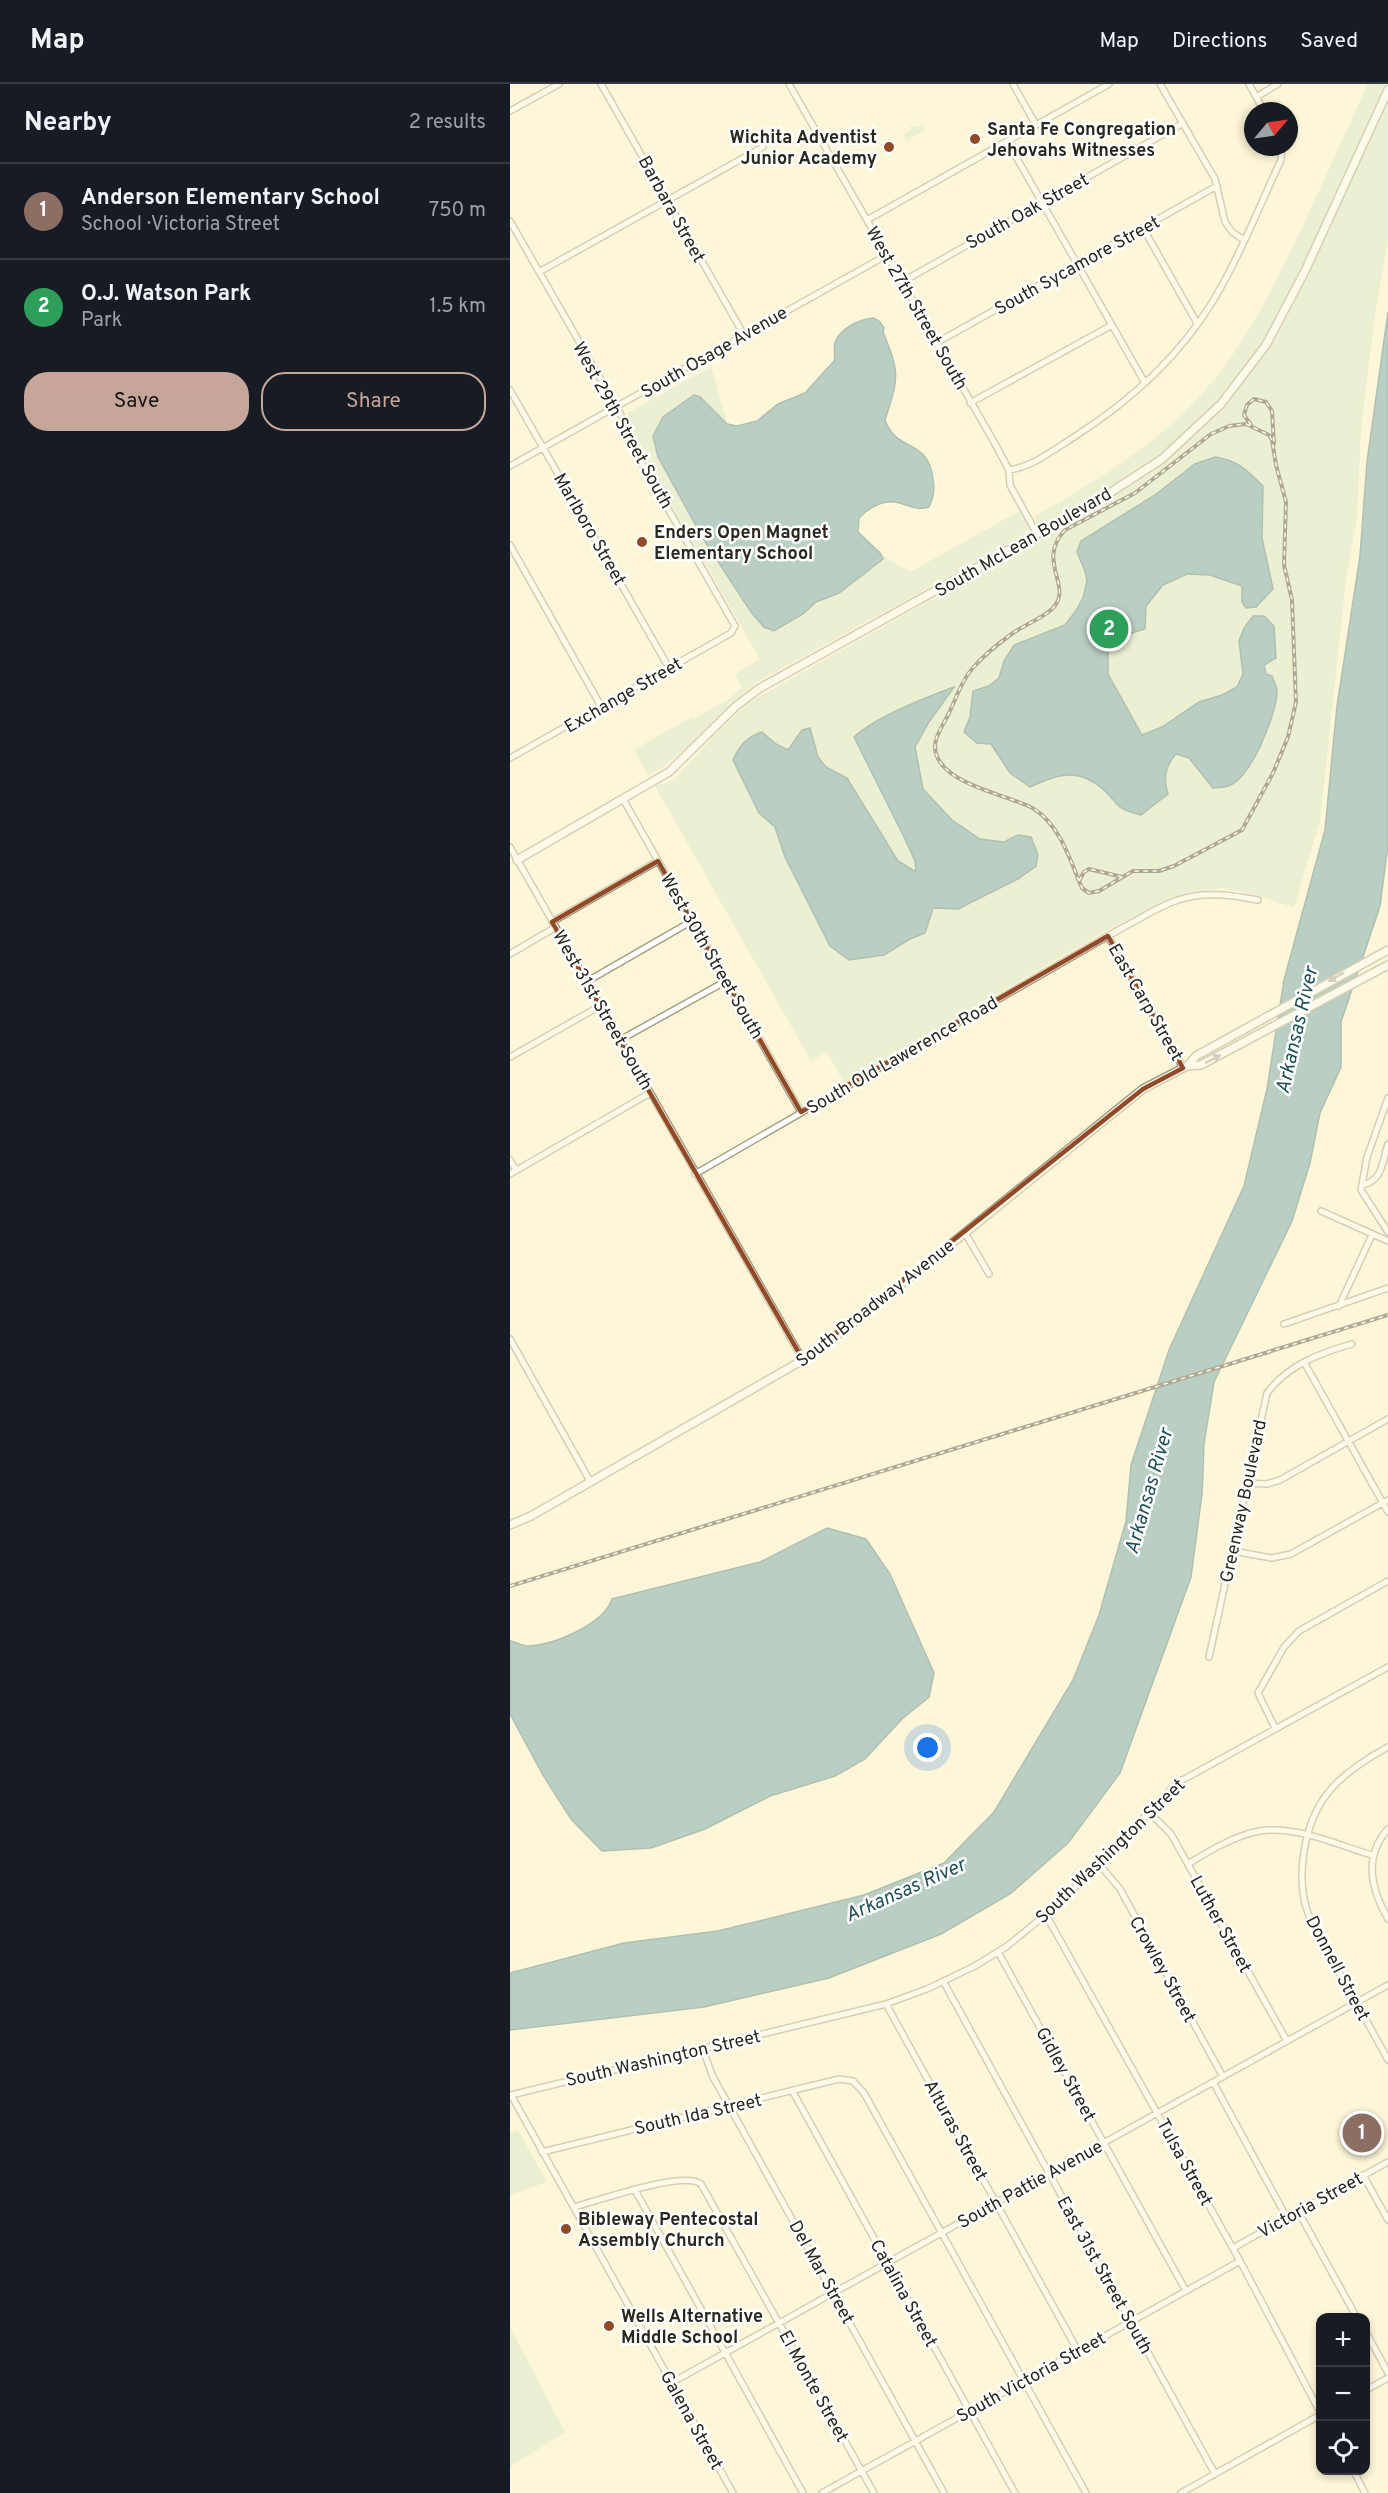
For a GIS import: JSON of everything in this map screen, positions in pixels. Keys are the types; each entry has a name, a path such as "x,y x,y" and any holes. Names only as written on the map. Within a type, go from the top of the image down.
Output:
{"main road":[{"name":"South McLean Boulevard","path":"517,860 669,772 736,706 760,688 1102,498 1162,459 1221,404 1266,345 1305,271 1388,90"},
{"name":"South Broadway Avenue","path":"510,1525 803,1360 856,1321 1143,1089 1185,1067 1196,1056 1388,950"},
{"name":"South Broadway Avenue","path":"1185,1067 1201,1065 1238,1047 1388,965"}],"street":[{"path":"510,110 558,84"},
{"name":"Barbara Street","path":"602,84 744,335"},
{"name":"West 27th Street South","path":"789,84 1009,470 1010,485 1037,534"},
{"path":"1013,84 1036,125"},
{"path":"867,220 1109,84"},
{"path":"1160,84 1217,186 1225,222 1232,232 1244,240"},
{"path":"1249,84 1259,102"},
{"path":"1256,96 1278,84"},
{"name":"South Oak Street","path":"902,282 1183,123"},
{"path":"1007,141 1145,383"},
{"path":"539,272 763,147"},
{"path":"1009,470 1017,469 1041,457 1108,415 1145,383 1187,337 1213,301 1244,240 1281,156"},
{"name":"South Sycamore Street","path":"936,343 1217,186"},
{"name":"West 29th Street South","path":"510,221 616,407 639,458 733,620 735,628"},
{"path":"1143,228 1197,323"},
{"name":"South Osage Avenue","path":"510,466 887,255"},
{"path":"970,403 1112,325"},
{"name":"Marlboro Street","path":"510,390 669,668"},
{"path":"510,545 602,708"},
{"name":"Exchange Street","path":"510,758 602,708 735,628"},
{"name":"West 30th Street South","path":"623,799 801,1112"},
{"name":"West 31st Street South","path":"510,847 695,1174"},
{"path":"510,864 517,860"},
{"path":"510,954 554,924 658,861"},
{"name":"South Old Lawerence Road","path":"695,1174 1108,936 1178,900 1206,895 1258,900"},
{"path":"586,982 692,921"},
{"name":"East Carp Street","path":"1108,936 1185,1067"},
{"path":"620,1040 726,981"},
{"path":"510,1057 600,1006"},
{"path":"510,1160 513,1172 650,1094"},
{"path":"1388,1098 1367,1157 1362,1185 1363,1194 1388,1232"},
{"path":"1362,1185 1371,1183 1378,1176 1388,1144"},
{"path":"695,1174 803,1360"},
{"path":"1321,1211 1388,1241"},
{"path":"965,1233 988,1274"},
{"path":"1339,1306 1372,1235"},
{"path":"1284,1324 1388,1288"},
{"path":"510,1339 590,1481"},
{"name":"Greenway Boulevard","path":"1209,1657 1267,1393 1284,1374 1304,1362 1324,1352 1352,1344"},
{"path":"1304,1362 1385,1501 1388,1512"},
{"path":"1248,1483 1267,1484 1280,1480 1388,1419"},
{"path":"1233,1551 1272,1558 1291,1554 1385,1501"},
{"path":"1275,1728 1258,1693 1284,1647 1299,1631 1388,1581"},
{"name":"South Washington Street","path":"511,2095 886,2004 973,1967 998,1952 1046,1915 1177,1783 1388,1666"},
{"path":"1306,1836 1317,1807 1336,1782 1355,1766 1388,1747"},
{"name":"Luther Street","path":"1148,1811 1171,1834 1287,2041"},
{"path":"1388,1829 1372,1855 1373,1884 1385,1907 1388,1919"},
{"path":"1188,1864 1218,1847 1259,1832 1287,1831 1372,1855"},
{"name":"Donnell Street","path":"1306,1836 1302,1872 1305,1905 1311,1922 1388,2060"},
{"name":"Crowley Street","path":"1099,1864 1120,1889 1223,2077"},
{"name":"Tulsa Street","path":"1046,1915 1233,2248 1316,2405"},
{"name":"Gidley Street","path":"998,1952 1186,2291"},
{"name":"East 31st Street South","path":"943,1981 1215,2474"},
{"name":"South Pattie Avenue","path":"671,2383 1388,1985"},
{"name":"Alturas Street","path":"886,2004 1078,2351"},
{"name":"Del Mar Street","path":"703,2050 709,2068 729,2105 944,2493"},
{"name":"South Ida Street","path":"543,2152 839,2079 853,2081 863,2090 942,2233"},
{"path":"1213,2082 1287,2218"},
{"name":"Catalina Street","path":"793,2092 1015,2493"},
{"name":"Galena Street","path":"511,2095 733,2493"},
{"name":"Victoria Street","path":"1233,2248 1388,2162"},
{"path":"1364,2175 1388,2220"},
{"name":"El Monte Street","path":"635,2190 687,2180 700,2184 874,2493"},
{"path":"573,2207 635,2190 803,2493"},
{"path":"1298,2211 1354,2313"},
{"path":"942,2233 1086,2493"},
{"name":"South Victoria Street","path":"822,2493 1240,2261"},
{"path":"1370,2341 1388,2373"},
{"path":"1370,2387 1388,2378"},
{"path":"1181,2493 1316,2415"},
{"path":"1356,2475 1365,2493"}],"highlighted area":[{"path":"658,861 801,1112 1108,936 1183,1068 1143,1089 803,1360 552,922"}],"green space":[{"path":"1368,84 1388,84 1388,241 1374,320 1361,431 1357,516 1346,580 1320,821 1294,908 1257,895 1222,888 1174,897 1100,934 844,1083 827,1052 811,1061 655,786 674,780 748,703 1044,536 1034,517 1120,464 1179,417 1230,359 1258,314 1294,245"},
{"path":"923,124 926,130 906,141 903,135 911,130 910,125 916,127"},
{"path":"711,367 727,424 713,411 788,625 816,602 839,593 883,560 880,553 910,572 1021,510 1028,527 1025,533 1017,539 757,682 691,744 648,776 634,750 692,716 694,719 730,698 742,687 735,674 760,659 641,452 627,413"},
{"path":"518,2130 547,2182 510,2195 510,2134"},
{"path":"510,2327 565,2432 510,2467"}],"water":[{"name":"Arkansas River","path":"1388,312 1388,845 1380,906 1341,1022 1341,1067 1320,1113 1310,1163 1292,1221 1214,1382 1204,1444 1202,1494 1191,1577 1120,1773 1068,1843 1010,1894 941,1934 829,1978 704,2007 510,2030 510,1973 624,1943 718,1931 864,1895 944,1863 994,1812 1073,1680 1099,1615 1126,1521 1131,1465 1169,1350 1244,1186 1267,1089 1284,980 1325,830 1337,706 1360,556 1367,462"},
{"path":"874,318 884,328 883,332 893,358 896,376 885,420 890,431 897,438 925,457 934,483 932,500 929,507 924,508 890,502 866,511 859,518 858,532 880,553 883,559 839,593 816,602 803,614 774,631 764,627 751,612 704,540 658,457 653,436 663,417 694,395 700,397 727,424 737,426 757,421 778,404 805,393 834,361 835,343 841,333 857,322"},
{"path":"1215,457 1241,467 1263,486 1262,538 1273,589 1256,607 1246,608 1242,602 1242,586 1210,575 1187,574 1163,585 1146,606 1145,629 1125,635 1108,652 1108,674 1142,735 1162,727 1199,702 1222,695 1237,687 1243,674 1239,641 1244,628 1253,616 1264,616 1274,626 1276,658 1264,665 1266,674 1272,676 1277,694 1267,731 1253,760 1237,781 1226,787 1213,788 1189,758 1176,754 1169,763 1166,773 1168,794 1141,815 1123,809 1094,782 1076,775 1058,776 1030,787 1010,773 991,744 977,743 964,732 970,717 973,691 989,686 999,678 1004,661 1014,645 1065,625 1075,612 1083,598 1087,581 1077,552 1081,541 1155,495 1195,464"},
{"path":"954,687 929,722 915,747 923,789 952,820 980,839 1004,842 1018,835 1031,837 1038,855 1036,866 1018,879 958,909 933,908 925,933 910,939 884,955 849,960 830,946 785,857 775,827 759,813 733,760 744,743 757,734 762,732 776,744 788,750 802,730 810,728 818,757 826,767 847,778 898,861 916,872 915,861 905,839 854,737 887,715"},
{"path":"827,1528 866,1539 890,1574 934,1673 929,1697 902,1719 865,1759 835,1776 770,1796 705,1829 651,1848 602,1851 571,1819 543,1775 510,1714 510,1641 529,1646 551,1642 589,1625 607,1608 612,1599 760,1562"}],"railway":[{"path":"1251,425 1244,415 1247,405 1254,399 1266,402 1272,411 1274,444"},
{"path":"1079,881 1062,841 1050,823 1034,809 959,779 938,759 936,738 961,686 972,669 997,645 1048,613 1058,601 1060,592 1054,553 1057,542 1065,530 1135,493 1211,434 1229,426 1246,424 1269,435 1272,440 1286,502 1284,565 1292,600 1296,702 1288,737 1273,773 1242,830 1174,866 1159,871 1133,871 1099,891 1089,893 1082,888 1079,881 1084,872 1089,869 1122,877"},
{"path":"510,1586 1388,1315"}],"place":[{"name":"Santa Fe Congregation Jehovahs Witnesses","path":"975,139"},
{"name":"Wichita Adventist Junior Academy","path":"889,147"},
{"name":"Enders Open Magnet Elementary School","path":"642,542"},
{"name":"O.J. Watson Park","path":"1109,629"},
{"name":"Anderson Elementary School","path":"1362,2133"},
{"name":"Bibleway Pentecostal Assembly Church","path":"566,2229"},
{"name":"Wells Alternative Middle School","path":"609,2326"}]}
